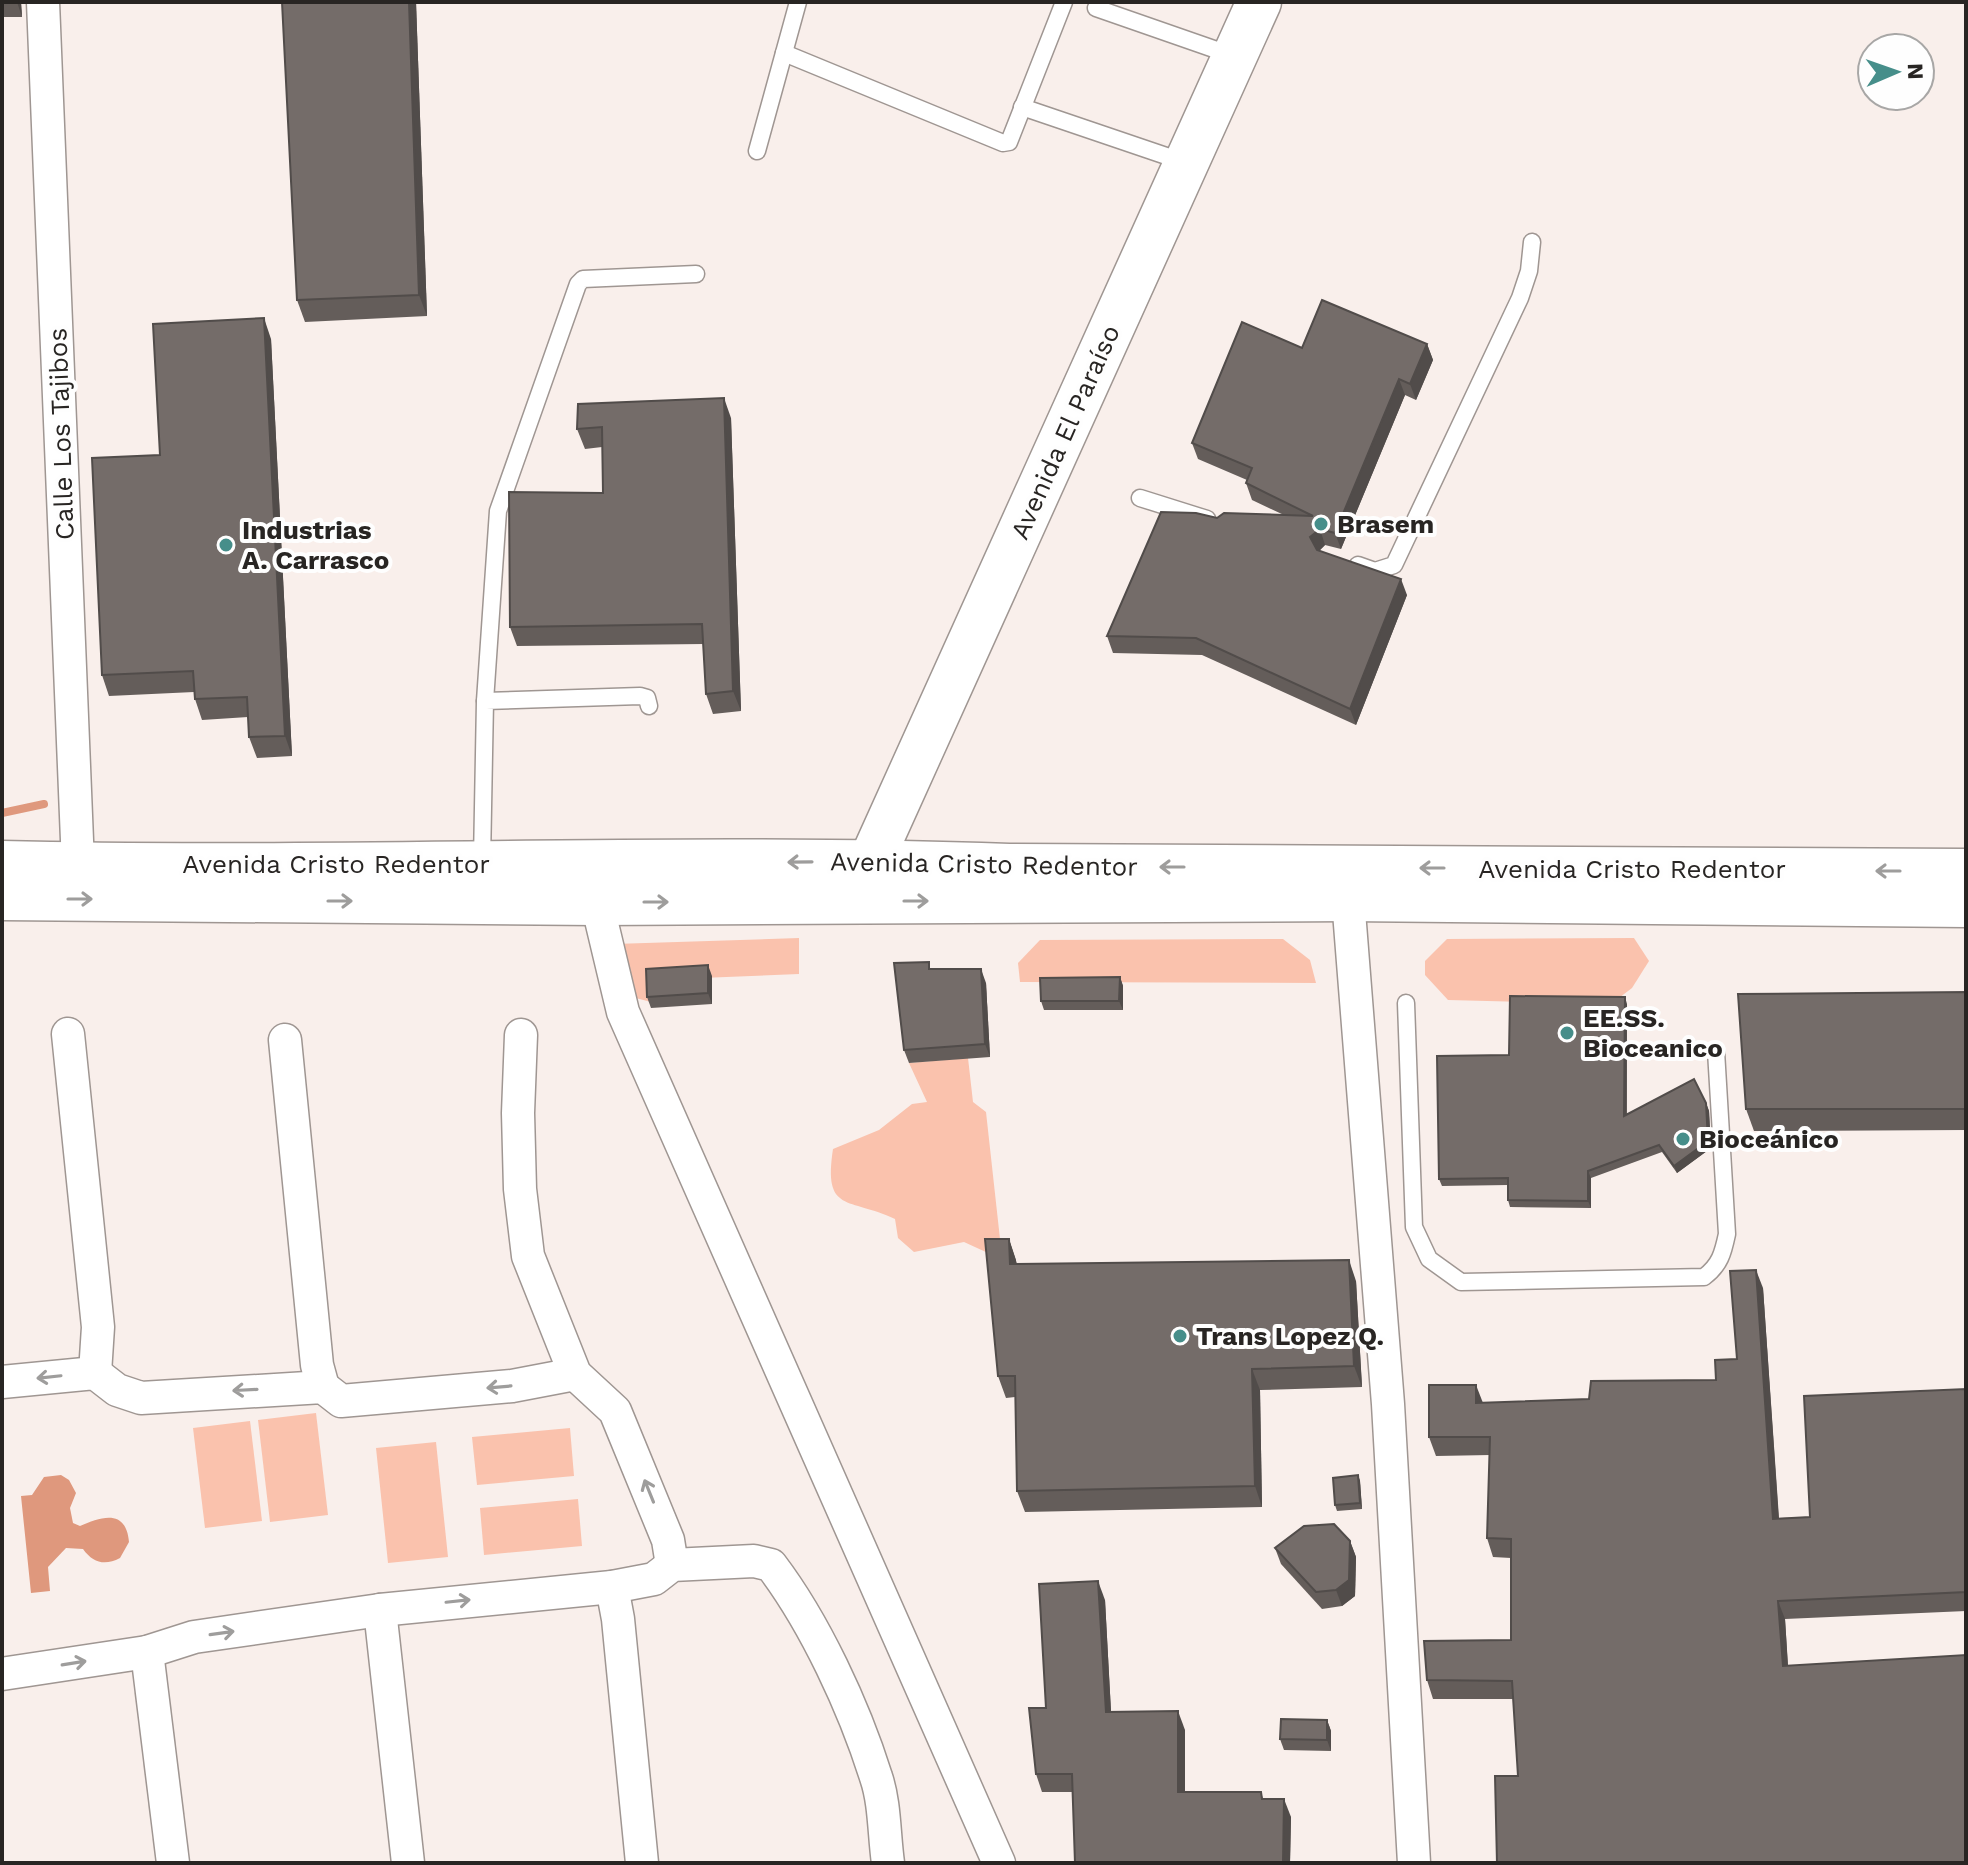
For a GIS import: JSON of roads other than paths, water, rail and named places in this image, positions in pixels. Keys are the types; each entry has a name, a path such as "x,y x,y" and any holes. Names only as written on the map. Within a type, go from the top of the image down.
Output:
{"main road":[{"name":"Avenida El Paraíso","path":"871,861 1259,2"},
{"name":"Avenida Cristo Redentor","path":"2,863 871,861 1009,866 1966,871"},
{"name":"Avenida Cristo Redentor","path":"2,898 597,903 1348,899 1966,905"}],"street":[{"name":"Calle Los Tajibos","path":"43,2 78,865"},
{"path":"1348,899 1388,1404 1414,1863"},
{"path":"597,903 623,1012 999,1863"},
{"path":"68,1034 98,1327 95,1373"},
{"path":"521,1035 519,1159 528,1256 575,1374 615,1411 668,1540 672,1565"},
{"path":"285,1040 317,1365 323,1387 341,1401 512,1386 575,1374"},
{"path":"2,1382 95,1373 117,1390 141,1398 323,1387"},
{"path":"2,1674 147,1652 194,1637 380,1610 612,1587 654,1579 672,1565 754,1561 771,1565 795,1597 843,1696 877,1779 888,1863"},
{"path":"612,1587 618,1619 642,1863"},
{"path":"380,1610 408,1863"},
{"path":"147,1652 173,1863"}],"lane":[{"path":"757,151 798,2"},
{"path":"784,53 1003,143 1012,140 1064,2"},
{"path":"1096,8 1235,56"},
{"path":"1022,107 1186,163"},
{"path":"1339,560 1375,571 1394,565 1520,298 1529,271 1532,242"},
{"path":"482,863 485,701 498,511 578,284 583,279 696,274"},
{"path":"1140,498 1221,523"},
{"path":"485,701 640,696 647,698 649,706"},
{"path":"1406,1003 1414,1227 1429,1259 1461,1282 1704,1277 1714,1269 1722,1257 1727,1234 1716,1051"}],"waterway":[{"path":"2,813 44,804"}],"place":[{"name":"Brasem","path":"1321,524"},
{"name":"Industrias A. Carrasco","path":"226,545"},
{"name":"EE.SS. Bioceanico","path":"1567,1033"},
{"name":"Bioceánico","path":"1683,1139"},
{"name":"Trans Lopez Q.","path":"1180,1336"}]}
